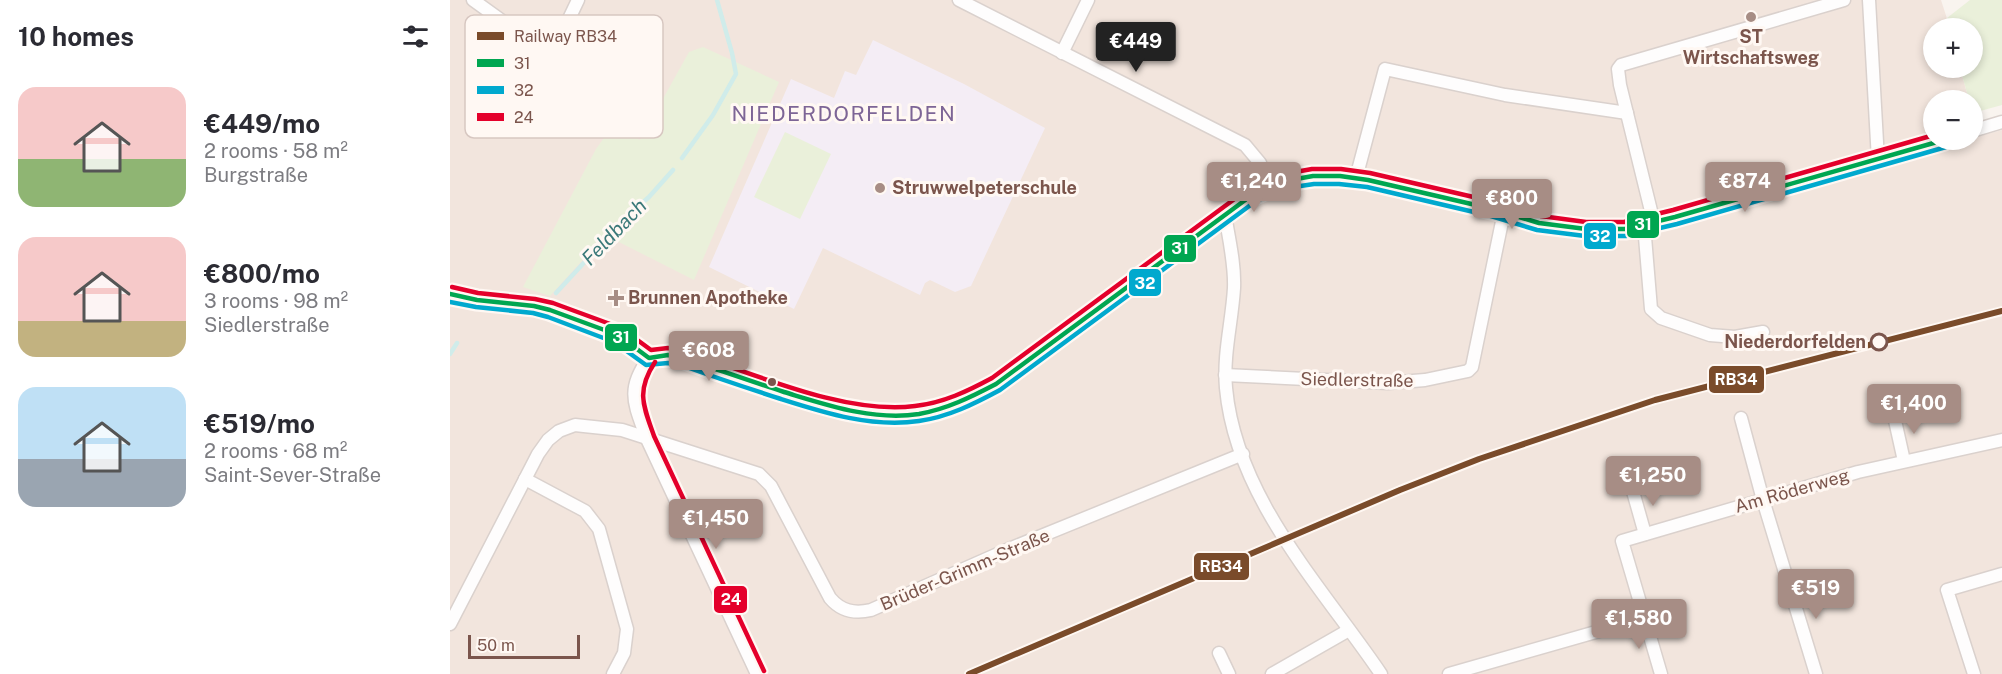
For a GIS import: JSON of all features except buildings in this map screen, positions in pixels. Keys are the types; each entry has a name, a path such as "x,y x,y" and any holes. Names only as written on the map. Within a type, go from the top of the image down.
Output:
{"street":[{"path":"472,0 493,15"},
{"path":"571,15 578,0"},
{"path":"959,0 1245,145 1260,163 1268,187"},
{"path":"1062,53 1088,0"},
{"path":"1763,332 1735,338 1710,335 1661,318 1652,309 1649,224 1618,69 1626,62 1844,0"},
{"path":"1869,0 1878,160"},
{"path":"1356,178 1385,69 1505,95 1627,113"},
{"path":"1983,128 2002,122"},
{"path":"450,294 550,310 618,335 649,358 668,356 683,358 826,406 860,414 890,416 934,411 965,401 996,384 1252,195 1285,181 1313,176 1356,178 1504,212 1539,223 1586,229 1625,229 1923,146"},
{"name":"Siedlerstraße","path":"1225,375 1388,383 1425,380 1468,371 1472,367 1504,212"},
{"path":"1225,215 1234,279 1225,375 1228,402 1243,454 1263,502 1285,539 1381,674"},
{"path":"649,358 638,375 633,391 637,410 647,439 757,674"},
{"path":"1894,416 1904,461"},
{"path":"1741,418 1763,500 1816,674"},
{"name":"Brüder-Grimm-Straße","path":"450,624 538,454 548,440 559,431 575,425 622,430 751,470 765,479 771,486 830,598 842,609 858,612 871,610 1009,549 1243,454"},
{"name":"Am Röderweg","path":"1645,618 1622,541 1858,472 2002,440"},
{"path":"525,479 585,511 598,529 627,629 624,653 613,674"},
{"path":"1632,488 1645,534"},
{"path":"1974,674 1947,590 2002,574"},
{"path":"1449,674 1645,618 1661,674"},
{"path":"1272,674 1349,630"},
{"path":"1219,653 1229,674"}],"shaded area":[{"path":"450,0 1941,0 1947,18 1923,18 1923,78 1963,78 1966,90 1923,90 1923,150 1983,150 1983,135 2002,130 2002,674 450,674"},
{"name":"Struwwelpeterschule","path":"873,40 964,84 1045,128 971,286 955,292 930,280 925,283 920,295 823,248 794,309 709,267 791,79 834,98 845,71 856,75"}],"green space":[{"path":"1970,0 2002,0 2002,105 1983,110 1983,90 1966,90 1963,78 1983,78 1983,18 1947,18"},
{"path":"703,47 779,82 694,280 605,235 550,296 523,287 604,138 637,138 640,140 641,138 663,138 663,99 689,52"},
{"path":"785,132 831,154 800,219 754,197"}],"waterway":[{"name":"Feldbach","path":"682,158 713,115 736,74 717,0"},
{"name":"Feldbach","path":"556,293 673,170"},
{"name":"Feldbach","path":"450,354 457,343"}],"rail line":[{"name":"RB34","path":"969,674 1400,490 1479,459 1655,400 2002,311"}],"transit line":[{"name":"24","path":"452,287 478,293 553,303 621,328 651,350 668,348 684,351 829,398 888,407 915,406 955,396 992,378 1248,189 1284,174 1312,169 1341,169 1370,173 1495,202 1541,216 1586,222 1624,222 1923,138"},
{"name":"31","path":"450,294 550,310 618,335 649,358 668,355 683,358 833,407 867,414 902,416 949,406 996,384 1252,195 1285,181 1313,176 1340,176 1368,180 1493,209 1539,223 1586,229 1625,229 1675,217 1923,146"},
{"name":"32","path":"450,302 548,317 614,342 646,365 668,363 681,365 832,414 866,421 901,423 951,413 1000,390 1256,201 1287,188 1314,184 1367,187 1491,216 1537,230 1585,236 1626,236 1677,224 1936,150"},
{"name":"24","path":"655,362 643,390 644,407 650,425 764,671"}],"place":[{"name":"ST Wirtschaftsweg","path":"1751,17"},
{"name":"Struwwelpeterschule","path":"880,188"},
{"name":"Brunnen Apotheke","path":"616,298"},
{"name":"Niederdorfelden","path":"1879,342"}],"district":[{"name":"NIEDERDORFELDEN","path":"844,114"}]}
